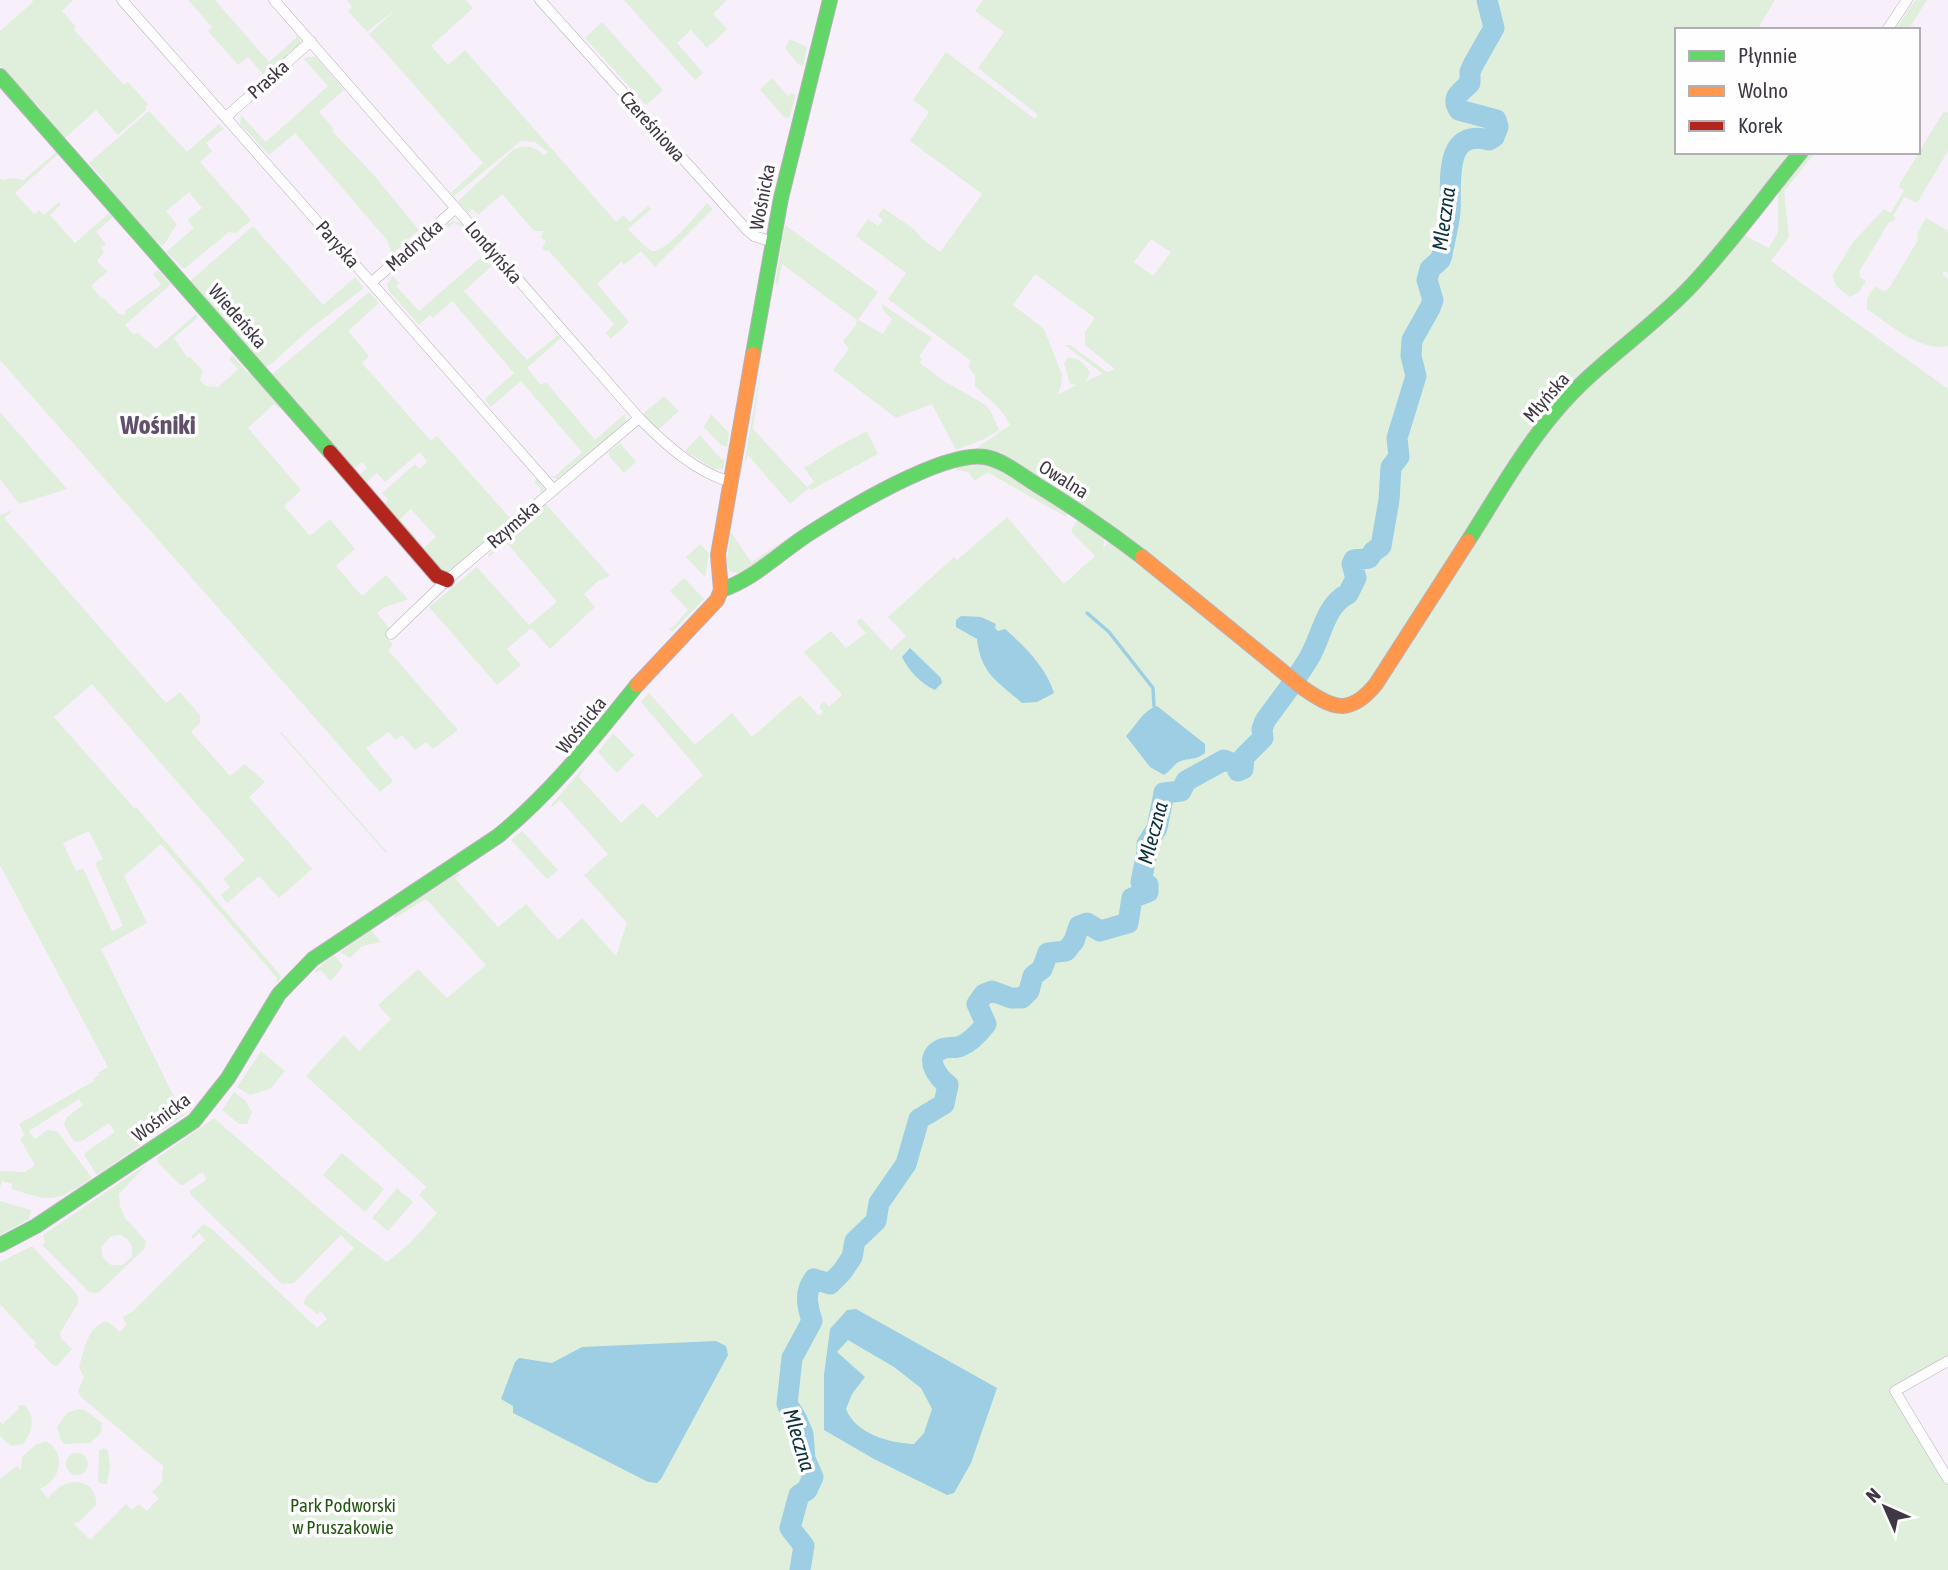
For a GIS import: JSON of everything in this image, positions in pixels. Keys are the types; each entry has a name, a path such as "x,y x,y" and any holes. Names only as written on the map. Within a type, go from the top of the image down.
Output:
{"street":[{"name":"Paryska","path":"122,0 553,489"},
{"name":"Londyńska","path":"274,0 639,418 675,451 715,476 731,482"},
{"name":"Czereśniowa","path":"540,0 747,230 754,236 773,242"},
{"name":"Wośnicka","path":"0,1245 36,1226 194,1121 228,1078 268,1010 290,981 332,944 523,817 570,770 659,659 717,600 721,590 718,555 773,242 790,152 830,0"},
{"path":"1888,28 1907,0"},
{"name":"Praska","path":"226,117 311,41"},
{"name":"Wiedeńska","path":"0,76 437,576 447,580"},
{"name":"Młyńska","path":"1361,700 1380,678 1526,451 1553,414 1573,392 1693,284 1799,154"},
{"name":"Madrycka","path":"372,282 456,208"},
{"name":"Rzymska","path":"391,634 447,580 639,418"},
{"name":"Owalna","path":"721,590 737,585 796,542 860,504 922,474 978,455 1000,463 1102,526 1303,687 1331,705 1342,706 1361,700"},
{"path":"1948,1361 1895,1391 1948,1479"}],"green space":[{"path":"32,0 73,0 62,11 76,27 74,30 124,85 128,82 148,104 145,107 147,109 118,135 96,110 64,139 36,103 34,104 0,66 0,31 33,2"},
{"path":"188,0 215,0 269,62 296,38 297,34 301,43 275,67 263,74 248,57 238,65 208,31 212,27"},
{"path":"347,0 466,0 473,8 431,46 448,65 465,50 616,222 623,215 630,222 648,206 651,209 628,229 650,250 665,246 707,203 713,209 655,267 641,251 624,265 621,262 597,284 629,322 611,339 606,333 614,324 548,250 546,252 542,248 546,241 541,238 543,231 534,231 502,194 478,215 473,209 468,213 458,201 513,150 526,147 544,155 548,152 535,142 521,141 454,196 451,193 483,163 369,34 397,8 367,32 348,11 352,7"},
{"path":"624,0 727,0 713,14 727,29 707,48 691,30 677,43 703,73 695,80"},
{"name":"Park Podworski w Pruszakowie","path":"983,0 1775,0 1758,28 1675,28 1675,154 1791,154 1728,232 1736,239 1740,233 1769,248 1778,232 1778,189 1806,154 1814,154 1784,191 1789,237 1771,261 1948,389 1948,1356 1893,1387 1894,1394 1948,1484 1948,1570 0,1570 0,1479 17,1466 21,1470 22,1457 35,1445 46,1441 53,1446 59,1460 53,1480 40,1489 48,1498 61,1486 74,1482 86,1484 94,1492 96,1505 79,1522 73,1523 90,1540 126,1504 132,1510 139,1504 147,1511 159,1498 152,1492 162,1481 163,1466 81,1397 78,1391 84,1377 79,1367 88,1339 95,1328 107,1321 120,1332 126,1325 123,1317 132,1312 205,1240 199,1233 193,1239 191,1237 203,1224 212,1229 317,1328 327,1319 321,1311 317,1314 303,1303 354,1248 341,1235 294,1283 282,1284 190,1194 190,1191 207,1179 202,1172 180,1185 158,1163 157,1158 214,1118 339,1226 387,1262 408,1245 437,1213 419,1195 426,1187 306,1076 344,1035 359,1051 391,1019 378,1005 418,969 447,998 486,965 426,899 395,918 394,915 458,873 460,875 455,878 498,927 526,904 558,940 582,918 616,956 627,923 584,875 608,854 560,800 552,807 551,805 587,764 579,777 621,823 643,803 657,818 703,775 641,702 649,693 695,745 732,713 752,737 800,695 819,716 823,712 819,707 824,701 829,707 842,695 804,652 831,631 846,648 866,633 856,622 861,618 891,650 906,636 888,617 954,557 957,560 1007,517 1064,584 1095,556 1072,533 1078,519 1082,518 1105,534 1103,549 1112,538 1074,509 974,450 1010,425 1007,419 975,386 975,375 969,368 970,360 888,299 906,273 856,236 868,219 878,226 883,220 878,216 883,208 914,229 922,239 940,252 982,194 910,141 929,112 913,100 946,52 1035,119 1038,115 978,68 1004,32 975,11","holes":["1151,239 1171,252 1153,276 1134,262","1035,274 1095,318 1085,332 1085,345 1115,369 1107,372 1070,345 1065,345 1103,374 1086,381 1090,373 1086,367 1078,360 1068,358 1064,363 1070,384 1077,385 1057,395 1062,375 1044,329 1013,305"]},
{"path":"1915,0 1927,0 1909,28 1896,28"},
{"path":"602,22 663,90 646,105 585,38"},
{"path":"790,39 807,47 803,66 798,64 785,48"},
{"path":"316,57 344,90 319,112 334,129 332,131 373,174 419,230 392,254 387,240 295,133 269,155 240,124 241,115 266,142 328,86 304,59"},
{"path":"772,78 789,97 790,93 796,95 789,118 784,117 760,90"},
{"path":"149,111 187,152 219,124 223,129 206,143 212,151 200,162 251,220 236,233 229,232 184,269 166,252 194,228 188,221 202,208 189,192 166,211 177,225 162,246 157,241 154,243 102,184 105,181 89,163"},
{"path":"1944,111 1948,113 1948,151 1917,203 1904,197 1893,216 1896,218 1889,222 1859,272 1860,277 1866,281 1859,292 1850,297 1836,285 1833,275 1853,242 1884,209 1891,213 1904,190 1898,187"},
{"path":"56,152 58,154 15,193 34,214 39,210 44,215 59,202 61,204 50,215 75,243 109,213 113,217 96,232 106,244 101,248 104,252 98,263 108,271 91,286 118,313 125,315 126,310 161,285 153,274 158,270 171,284 125,325 133,334 138,333 156,349 196,314 198,317 174,338 187,357 203,371 200,381 206,386 218,387 238,369 229,359 232,355 248,373 251,371 248,368 250,365 282,407 280,409 274,404 248,428 301,490 284,506 310,536 330,519 355,549 336,566 362,596 386,575 408,599 377,613 391,630 386,635 393,645 388,650 458,730 433,749 426,742 415,750 402,735 395,740 389,732 366,748 393,781 380,792 0,360 0,178 24,180"},
{"path":"770,177 775,178 767,221 764,228 758,228 752,224 761,217"},
{"path":"1926,218 1948,231 1948,273 1944,271 1942,274 1948,279 1948,346 1937,347 1916,341 1867,309 1867,299 1875,286 1883,291 1888,290 1918,240 1917,234"},
{"path":"453,221 464,224 495,263 464,291 527,360 558,335 561,338 527,368 541,385 546,382 595,440 625,414 626,424 557,479 549,476 554,477 582,452 521,381 491,407 485,399 514,373 452,301 433,318 430,315 419,325 389,291 387,285 393,276 399,283 396,286 419,311 486,253 463,227 454,223 448,228 446,225"},
{"path":"785,225 878,292 858,320 883,334 892,319 883,310 882,304 932,338 919,356 922,359 920,363 944,381 984,404 990,410 999,430 956,450 932,404 896,418 833,370 849,349 843,341 857,320 782,264 778,284 775,283"},
{"path":"253,226 323,305 355,277 364,288 311,328 266,367 189,282"},
{"path":"369,292 379,303 348,331 369,356 362,363 431,441 437,436 511,519 540,494 541,489 534,482 537,479 545,490 449,574 443,573 422,550 436,537 411,509 400,519 417,539 414,541 383,505 388,500 382,493 415,464 419,469 427,462 420,452 385,482 377,473 367,482 360,474 367,468 362,462 352,470 296,400 293,402 270,376"},
{"path":"762,362 753,429 807,487 814,482 804,468 867,431 878,454 811,490 809,488 790,504 748,455 744,465"},
{"path":"664,396 679,411 658,430 643,414"},
{"path":"0,412 67,489 19,504 0,479"},
{"path":"711,414 729,433 727,447 721,445 704,427"},
{"path":"700,435 722,460 725,459 723,469 714,469 685,451"},
{"path":"620,443 636,462 624,473 609,452"},
{"path":"974,462 995,467 1069,510 1066,517 989,473 975,481 968,472 956,470 957,465"},
{"path":"544,502 610,576 598,581 584,594 595,607 550,649 531,628 507,649 521,665 497,685 429,607 477,567 529,625 557,602 506,542 489,557 488,555"},
{"path":"13,510 4,518 166,703 180,692 200,715 200,723 191,732 230,776 245,764 265,782 249,797 312,869 279,898 259,876 227,903 221,895 230,887 223,879 245,860 92,684 54,717 134,808 136,807 282,977 276,983 277,978 161,844 124,876 147,923 101,949 183,1115 187,1113 97,1175 84,1155 115,1132 109,1123 82,1141 74,1142 64,1125 67,1117 83,1105 79,1099 29,1131 35,1139 47,1130 57,1131 92,1178 53,1198 11,1189 12,1184 2,1181 0,1187 0,1171 25,1172 35,1165 20,1139 25,1135 19,1124 94,1081 98,1073 108,1067 0,865 0,515","holes":["89,831 103,859 95,863 123,926 112,931 83,868 76,871 63,843"]},
{"path":"731,532 751,562 798,533 741,576 731,572 726,565"},
{"path":"700,544 709,553 705,577 686,557"},
{"path":"684,578 704,599 672,632 669,629 688,610 670,591"},
{"path":"280,733 387,852 386,853"},
{"path":"613,733 634,755 617,773 598,752"},
{"path":"522,831 558,870 547,879 511,840"},
{"path":"371,930 381,942 362,946 350,958 340,952"},
{"path":"334,955 343,966 331,981 320,970 316,973 314,971"},
{"path":"261,1051 285,1071 270,1089 250,1095 237,1087"},
{"path":"234,1092 245,1100 252,1112 247,1124 239,1124 222,1110"},
{"path":"342,1153 384,1189 365,1212 323,1175"},
{"path":"147,1164 119,1194 125,1218 146,1241 145,1248 98,1293 89,1292 42,1245 45,1242 43,1235","holes":["111,1236 124,1237 131,1244 131,1258 122,1265 111,1265 103,1258 101,1247"]},
{"path":"397,1188 413,1202 388,1231 372,1218"},
{"path":"0,1201 31,1210 29,1219 0,1235"},
{"path":"32,1246 77,1294 78,1303 60,1333 61,1338 72,1349 57,1366 34,1346 36,1343 0,1304 0,1262"},
{"path":"24,1405 31,1414 31,1430 23,1444 11,1446 0,1436 0,1422 3,1424 19,1408 17,1406"},
{"path":"85,1410 102,1423 101,1433 90,1443 64,1444 57,1427 68,1412"},
{"path":"104,1448 108,1450 110,1466 107,1484 101,1484 98,1481 99,1451"},
{"path":"77,1453 87,1460 88,1464 81,1474 77,1475 67,1468 66,1464 73,1454"}],"water":[{"path":"961,616 981,617 996,624 998,631 1005,629 1040,666 1054,693 1037,702 1022,703 986,669 977,639 956,627 956,620"},
{"path":"910,648 941,678 942,683 935,690 920,681 902,657"},
{"path":"1157,706 1205,744 1205,753 1197,758 1180,761 1164,775 1150,767 1126,736 1144,715"},
{"path":"856,1309 997,1388 971,1463 954,1493 947,1495 874,1459 824,1430 824,1375 830,1329 847,1310","holes":["848,1340 894,1367 921,1388 932,1409 924,1433 914,1444 874,1436 851,1418 846,1409 852,1394 865,1377 837,1352"]},
{"path":"716,1341 726,1346 728,1355 657,1483 648,1482 513,1413 513,1406 501,1399 519,1358 552,1363 582,1347"}],"waterway":[{"name":"Mleczna","path":"800,1570 804,1546 790,1528 799,1495 807,1490 813,1477 805,1459 803,1434 787,1404 792,1358 812,1321 808,1304 809,1289 814,1279 830,1284 842,1272 852,1257 855,1241 876,1221 879,1203 906,1164 919,1119 944,1104 948,1085 934,1068 935,1054 942,1049 965,1044 986,1024 977,1004 984,994 992,991 1011,998 1022,998 1029,991 1033,976 1042,969 1048,953 1066,951 1074,941 1079,926 1087,923 1100,931 1128,923 1132,898 1148,892 1148,885 1141,882 1147,844 1157,828 1164,793 1181,791 1186,781 1224,760 1235,764 1238,771 1243,769 1244,757 1263,738 1265,721 1309,658 1329,614 1340,599 1348,594 1356,578 1352,564 1354,560 1369,558 1381,546 1389,500 1391,467 1399,457 1397,438 1416,376 1411,356 1412,340 1433,300 1427,280 1430,269 1442,255 1449,222 1453,161 1463,142 1474,138 1489,140 1494,137 1498,127 1496,120 1459,110 1456,101 1458,95 1470,83 1473,65 1494,28 1487,0"},
{"path":"1087,613 1109,632 1153,688 1154,706"}],"traffic: fast":[{"path":"753,354 781,198 830,0"},
{"path":"0,76 330,452"},
{"path":"1468,541 1520,458 1555,412 1587,378 1692,285 1799,154"},
{"path":"721,590 745,579 810,533 870,497 921,472 967,457 985,457 1005,465 1142,557"},
{"path":"0,1245 36,1226 194,1121 228,1078 279,994 313,959 498,836 554,783 637,685"}],"traffic: slow":[{"path":"637,685 717,600 721,590 718,555 753,354"},
{"path":"1142,557 1303,688 1323,701 1341,706 1358,701 1376,684 1468,541"}],"traffic: jam":[{"path":"330,452 437,576 447,580"}],"district":[{"name":"Wośniki","path":"158,425"}]}
